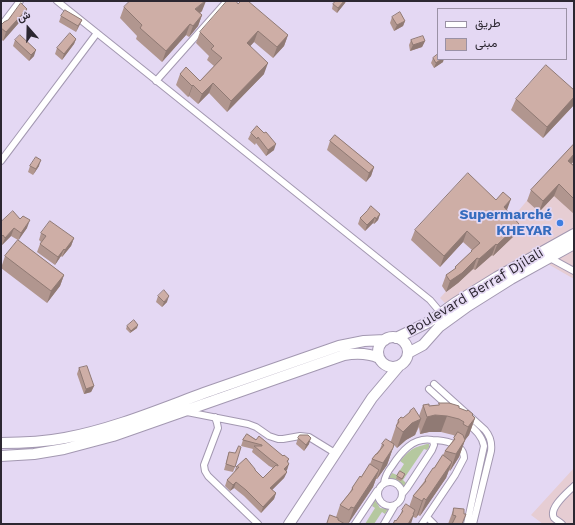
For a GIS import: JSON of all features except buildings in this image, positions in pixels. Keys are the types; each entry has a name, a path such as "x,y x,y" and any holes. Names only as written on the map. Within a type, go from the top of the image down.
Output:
{"highway":[{"name":"Boulevard Berraf Djilali","path":"396,338 421,326 497,277 574,234"},
{"name":"Boulevard Berraf Djilali","path":"408,353 423,344 439,328 468,306 511,279 574,244"},
{"path":"1,443 43,441 92,432 136,418 339,346 364,341 385,340 388,338 396,338 403,342 408,353 405,360 372,398 289,524"},
{"path":"379,358 378,350 385,340"},
{"path":"1,456 34,454 113,436 344,355 358,354 375,356 388,366 399,366"},
{"path":"1,461 25,460 72,452 92,446 113,436"}],"street":[{"path":"1,26 20,1"},
{"path":"57,1 430,300 441,314"},
{"path":"156,81 227,1"},
{"path":"1,161 97,33"},
{"path":"550,258 574,271"},
{"path":"434,384 485,430 491,440 491,451 473,524"},
{"path":"429,390 456,413"},
{"path":"184,411 248,424 256,427 269,436 278,439 300,436 309,437 335,453"},
{"path":"215,417 218,428 204,465 205,471 208,476 258,524"},
{"path":"461,418 481,436 484,446 467,524"},
{"path":"355,524 378,489 384,483 386,474 403,451 413,443 423,440 442,440 461,449 464,455 461,465 455,475 422,524"},
{"path":"384,524 394,505 400,500 402,494 432,450 434,445 432,440"},
{"path":"384,483 391,482 397,484 402,490 402,494"},
{"path":"562,524 554,518 553,512 555,506 574,486"},
{"path":"378,489 378,496 381,502 388,506 394,505"},
{"path":"427,517 434,524"}],"shaded area":[{"path":"574,144 574,279 529,253 445,303 440,298 510,221"},
{"path":"574,468 574,524 543,524 531,515"}],"green space":[{"path":"429,444 429,447 427,450 424,449 403,480 406,483 403,487 397,481 389,478 392,473 397,475 404,464 400,461 409,451"},
{"path":"375,500 380,508 388,509 385,514 382,512 374,524 365,524 375,508 372,506"}],"place":[{"name":"Supermarché KHEYAR","path":"560,223"}]}
